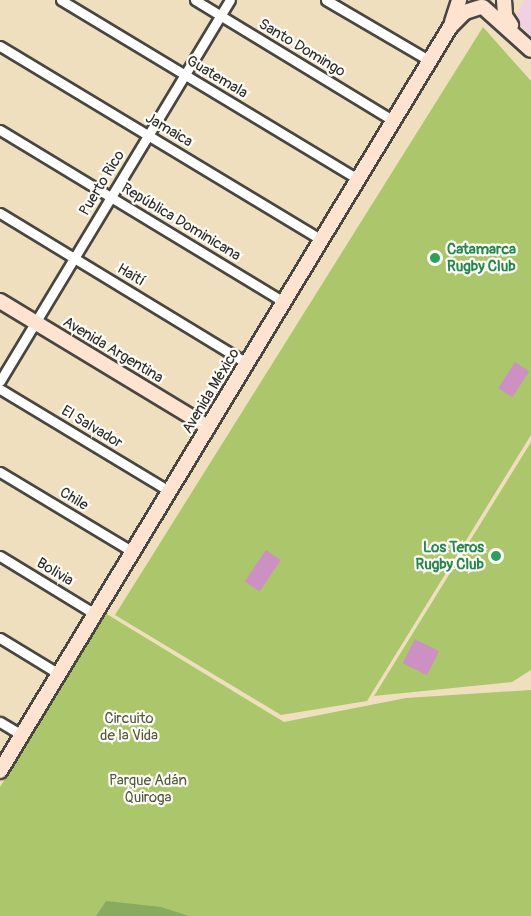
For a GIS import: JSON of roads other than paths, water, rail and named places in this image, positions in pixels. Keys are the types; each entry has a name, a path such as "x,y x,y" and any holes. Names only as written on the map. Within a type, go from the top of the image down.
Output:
{"main road":[{"name":"Avenida México","path":"0,771 430,61 450,27 459,0"},
{"path":"467,0 482,7 515,32"},
{"name":"Avenida México","path":"450,27 465,12 498,0"},
{"path":"504,0 505,16 531,50"},
{"name":"Avenida Argentina","path":"0,301 208,427"}],"street":[{"name":"Guatemala","path":"61,0 358,179"},
{"name":"Santo Domingo","path":"195,0 394,121"},
{"name":"Puerto Rico","path":"0,381 230,0"},
{"path":"326,0 430,61"},
{"name":"Jamaica","path":"0,46 322,240"},
{"name":"República Dominicana","path":"0,130 284,302"},
{"name":"Haití","path":"0,213 247,363"},
{"name":"El Salvador","path":"0,388 169,491"},
{"name":"Chile","path":"0,472 133,552"},
{"name":"Bolivia","path":"0,556 95,614"},
{"path":"0,638 59,674"},
{"path":"0,722 22,735"}],"place":[{"name":"Catamarca Rugby Club","path":"435,258"},
{"name":"Los Teros Rugby Club","path":"496,556"}],"park label":[{"name":"Circuito de la Vida","path":"129,726"},
{"name":"Parque Adán Quiroga","path":"148,788"}]}
